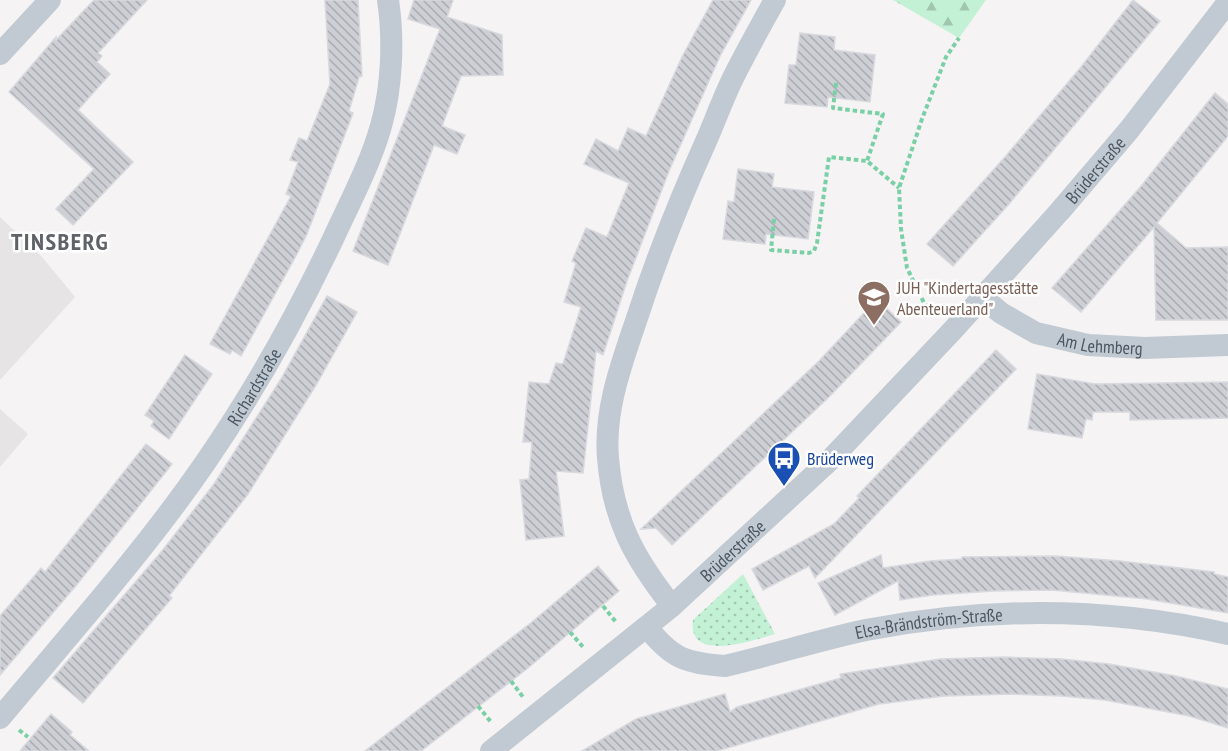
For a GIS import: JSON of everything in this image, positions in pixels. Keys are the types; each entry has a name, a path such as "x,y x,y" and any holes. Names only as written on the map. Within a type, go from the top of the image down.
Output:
{"street":[{"path":"0,54 50,0"},
{"name":"Richardstraße","path":"0,718 175,505 264,372 294,319 368,165 381,127 387,98 391,32 388,0"},
{"path":"672,606 648,576 620,521 613,496 608,457 609,415 619,372 651,273 734,77 775,0"},
{"name":"Brüderstraße","path":"491,751 672,606 828,462 983,298 1060,211 1129,130 1228,2"},
{"name":"Am Lehmberg","path":"983,298 1001,313 1036,333 1088,345 1145,348 1228,345"},
{"name":"Elsa-Brändström-Straße","path":"646,627 657,640 679,658 701,665 725,666 864,631 966,616 1023,613 1086,614 1147,620 1228,634"}],"path":[{"path":"953,330 924,303 907,268 901,229 899,188 946,57 959,38"},
{"path":"836,83 833,108 883,114 867,161"},
{"path":"774,219 771,250 809,253 814,251 829,158 867,161 899,188"},
{"path":"603,606 617,622"},
{"path":"570,632 585,650"},
{"path":"511,681 520,692"},
{"path":"478,706 491,722"}],"shaded area":[{"path":"0,217 42,257 75,297 0,380"},
{"path":"0,409 28,434 0,467"}],"green space":[{"path":"893,0 986,0 959,38"},
{"path":"743,574 775,634 724,646 700,642 694,633 693,620"}],"building":[{"path":"94,0 147,0 98,53 102,56 97,62 110,74 78,110 133,162 73,225 56,209 94,169 9,92 56,37 56,40"},
{"path":"325,0 358,0 362,76 359,77 349,111 353,113 298,252 241,356 232,350 230,354 210,344 291,196 286,194 298,162 290,160 299,138 307,141 330,84"},
{"path":"414,0 453,0 447,17 502,35 503,75 461,76 442,126 465,135 457,154 434,145 388,265 353,251 440,29 408,19"},
{"path":"713,0 751,0 720,56 669,171 627,281 603,355 596,351 583,473 556,471 564,536 526,540 520,480 529,479 532,442 523,442 529,382 549,384 556,363 563,364 581,307 564,302 576,263 572,261 586,228 607,237 629,183 584,164 596,139 618,151 628,128 646,136 682,57"},
{"path":"1133,0 1160,21 1009,204 953,266 927,244 1081,67"},
{"path":"800,33 835,37 834,50 875,55 870,102 828,97 827,107 785,103 789,65 796,65"},
{"path":"1215,93 1228,104 1228,136 1157,223 1186,248 1228,247 1228,320 1156,320 1154,227 1081,312 1052,288 1142,185"},
{"path":"738,169 774,174 772,187 814,192 808,239 766,234 765,244 723,239 728,201 734,202"},
{"path":"327,296 357,312 316,385 248,494 169,596 172,598 83,703 53,678 162,551 214,484 281,379"},
{"path":"877,299 901,322 829,397 672,545 656,528 641,529 819,361"},
{"path":"996,350 1016,369 815,578 809,566 763,590 752,569 834,524 859,498 857,496"},
{"path":"185,355 212,374 169,439 151,426 154,421 145,415"},
{"path":"1037,374 1095,384 1228,382 1228,418 1130,420 1130,412 1093,412 1092,420 1086,419 1082,438 1028,429"},
{"path":"146,444 172,464 79,582 0,675 0,616 41,568 45,572"},
{"path":"881,555 883,568 962,559 962,557 1055,556 1214,572 1214,574 1228,577 1228,613 1147,599 1052,590 993,591 900,600 898,581 835,615 818,583"},
{"path":"598,566 619,591 528,668 421,751 365,751 532,622"},
{"path":"1003,657 1062,659 1109,664 1176,676 1228,689 1228,728 1189,716 1105,700 1010,694 945,696 879,704 717,751 582,751 636,719 725,694 730,712 737,707 841,678 840,674 940,659"},
{"path":"51,714 72,732 70,735 89,751 20,751"}],"place":[{"name":"JUH \"Kindertagesstätte Abenteuerland\"","path":"874,326"},
{"name":"Brüderweg","path":"784,487"}],"district":[{"name":"TINSBERG","path":"60,241"}]}
